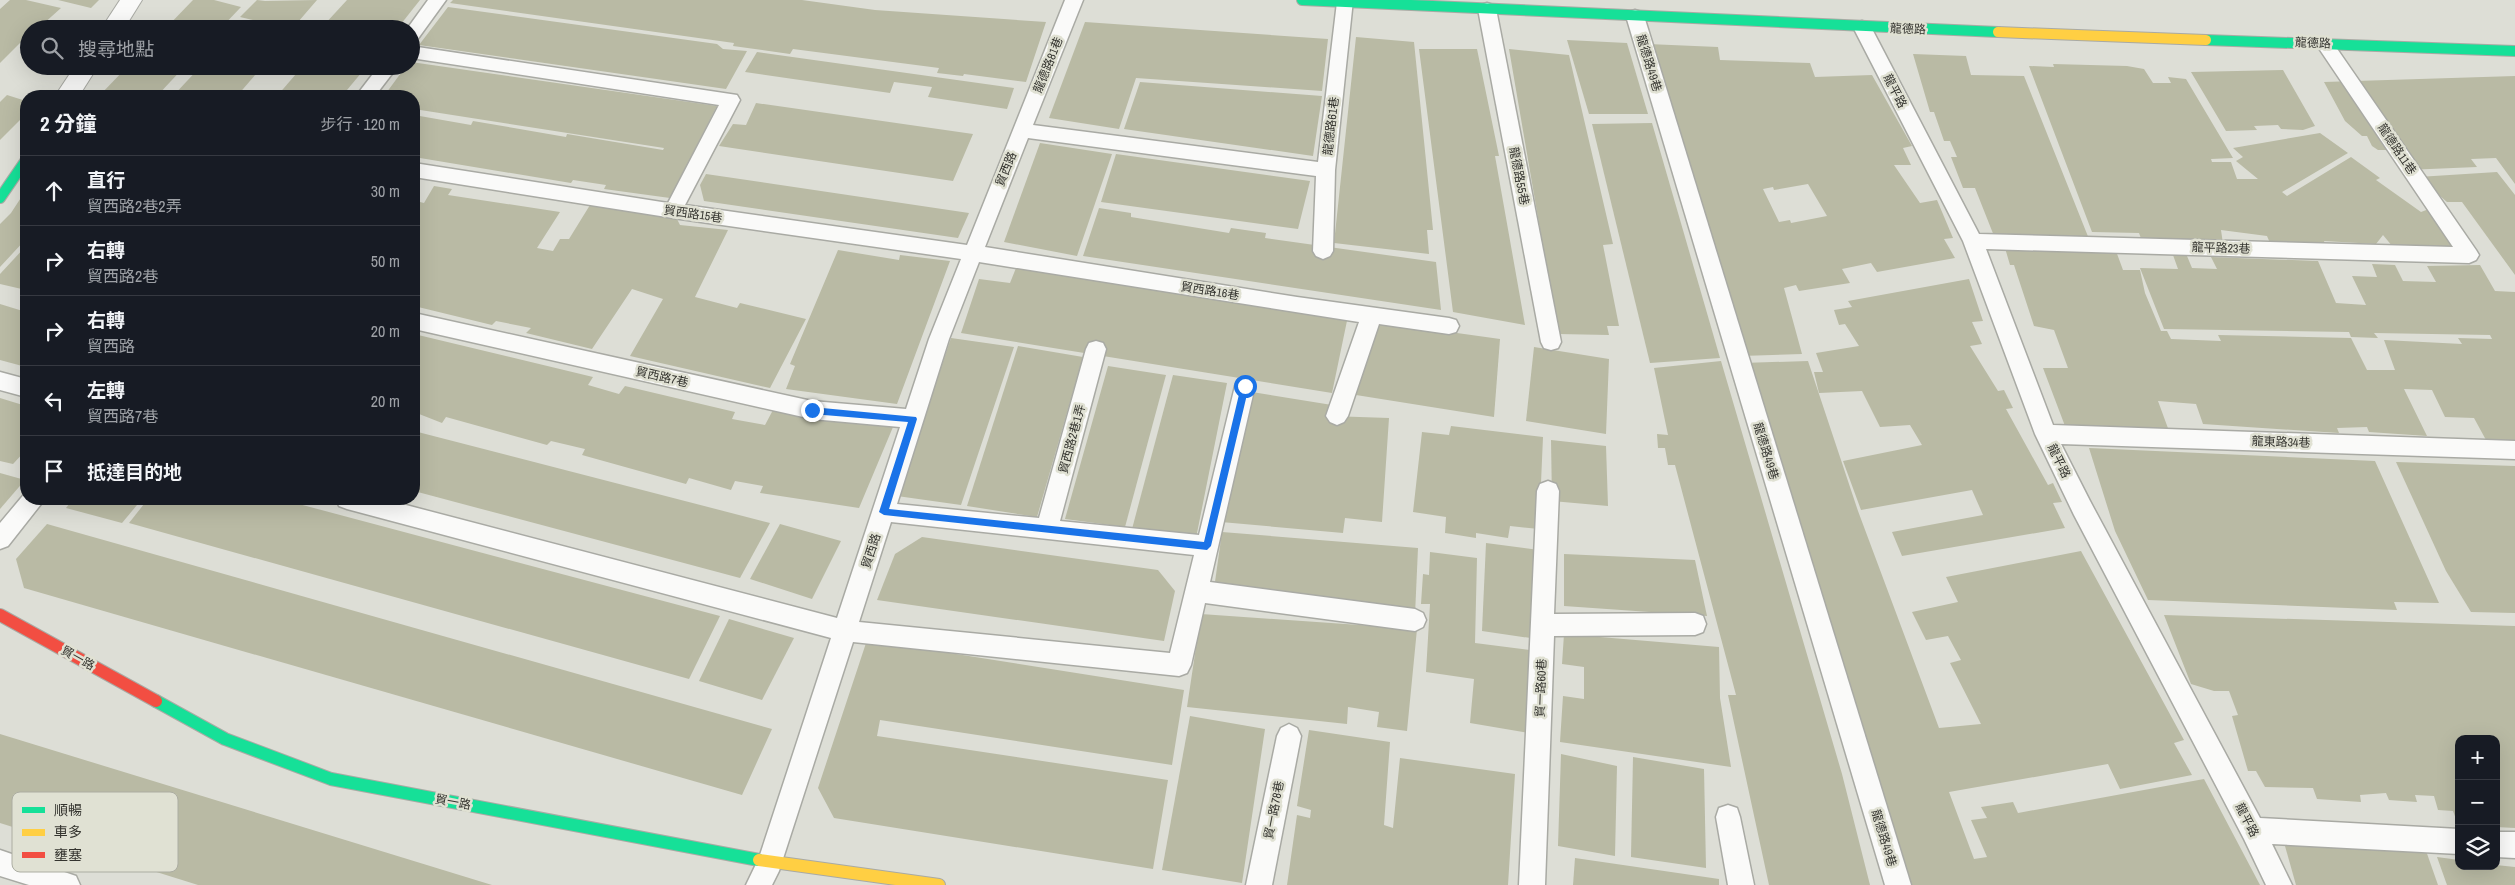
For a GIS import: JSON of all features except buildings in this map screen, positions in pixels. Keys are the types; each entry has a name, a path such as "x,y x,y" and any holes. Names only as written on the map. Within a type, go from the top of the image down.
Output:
{"street":[{"path":"118,20 131,0"},
{"name":"龍德路","path":"1302,0 1862,27 2515,51"},
{"path":"71,90 81,75"},
{"path":"0,198 20,169"},
{"name":"貿一路","path":"0,615 225,739 331,778 770,862 939,885"}],"lane":[{"path":"420,24 437,0"},
{"name":"龍德路81巷","path":"1022,130 1074,0"},
{"name":"龍德路61巷","path":"1323,251 1326,170 1346,2"},
{"name":"龍德路55巷","path":"1487,9 1551,342"},
{"name":"龍德路49巷","path":"1635,16 1898,885"},
{"name":"龍平路","path":"1862,27 1973,241 2046,434 2082,508 2253,830 2278,885"},
{"name":"龍德路11巷","path":"2325,44 2468,255"},
{"path":"420,53 731,100 674,211"},
{"path":"370,90 382,75"},
{"path":"1022,130 1326,170"},
{"name":"貿西路","path":"759,885 770,862 846,632 939,339 1022,130"},
{"name":"貿西路15巷","path":"420,171 674,211 972,253"},
{"name":"龍平路23巷","path":"1973,241 2468,255"},
{"name":"貿西路16巷","path":"972,253 1297,305 1449,326"},
{"path":"1336,416 1372,314"},
{"name":"貿西路7巷","path":"420,322 812,410 913,419"},
{"name":"貿西路2巷1弄","path":"1047,529 1096,349"},
{"path":"0,381 20,386"},
{"path":"370,505 846,632 1179,665 1245,386"},
{"name":"龍東路34巷","path":"2046,434 2515,450"},
{"name":"貿一路60巷","path":"1532,885 1548,490"},
{"path":"0,539 29,505"},
{"path":"884,512 1207,546"},
{"path":"1196,591 1415,620"},
{"path":"1543,625 1695,624"},
{"name":"貿一路78巷","path":"1260,885 1288,736"},
{"path":"1728,818 1741,885"},
{"path":"2253,830 2455,842"},
{"path":"2500,844 2515,845"},
{"path":"0,863 12,869"},
{"path":"20,872 37,880 67,885"}],"traffic: fast":[{"path":"1302,0 1998,32"},
{"path":"2206,40 2515,51"},
{"path":"0,198 20,169"},
{"path":"156,701 225,739 331,779 759,860"}],"traffic: slow":[{"path":"1998,32 2206,40"},
{"path":"759,860 939,885"}],"traffic: jam":[{"path":"0,615 156,701"}],"route":[{"path":"812,410 913,419 884,512 1207,546 1245,386"}]}
